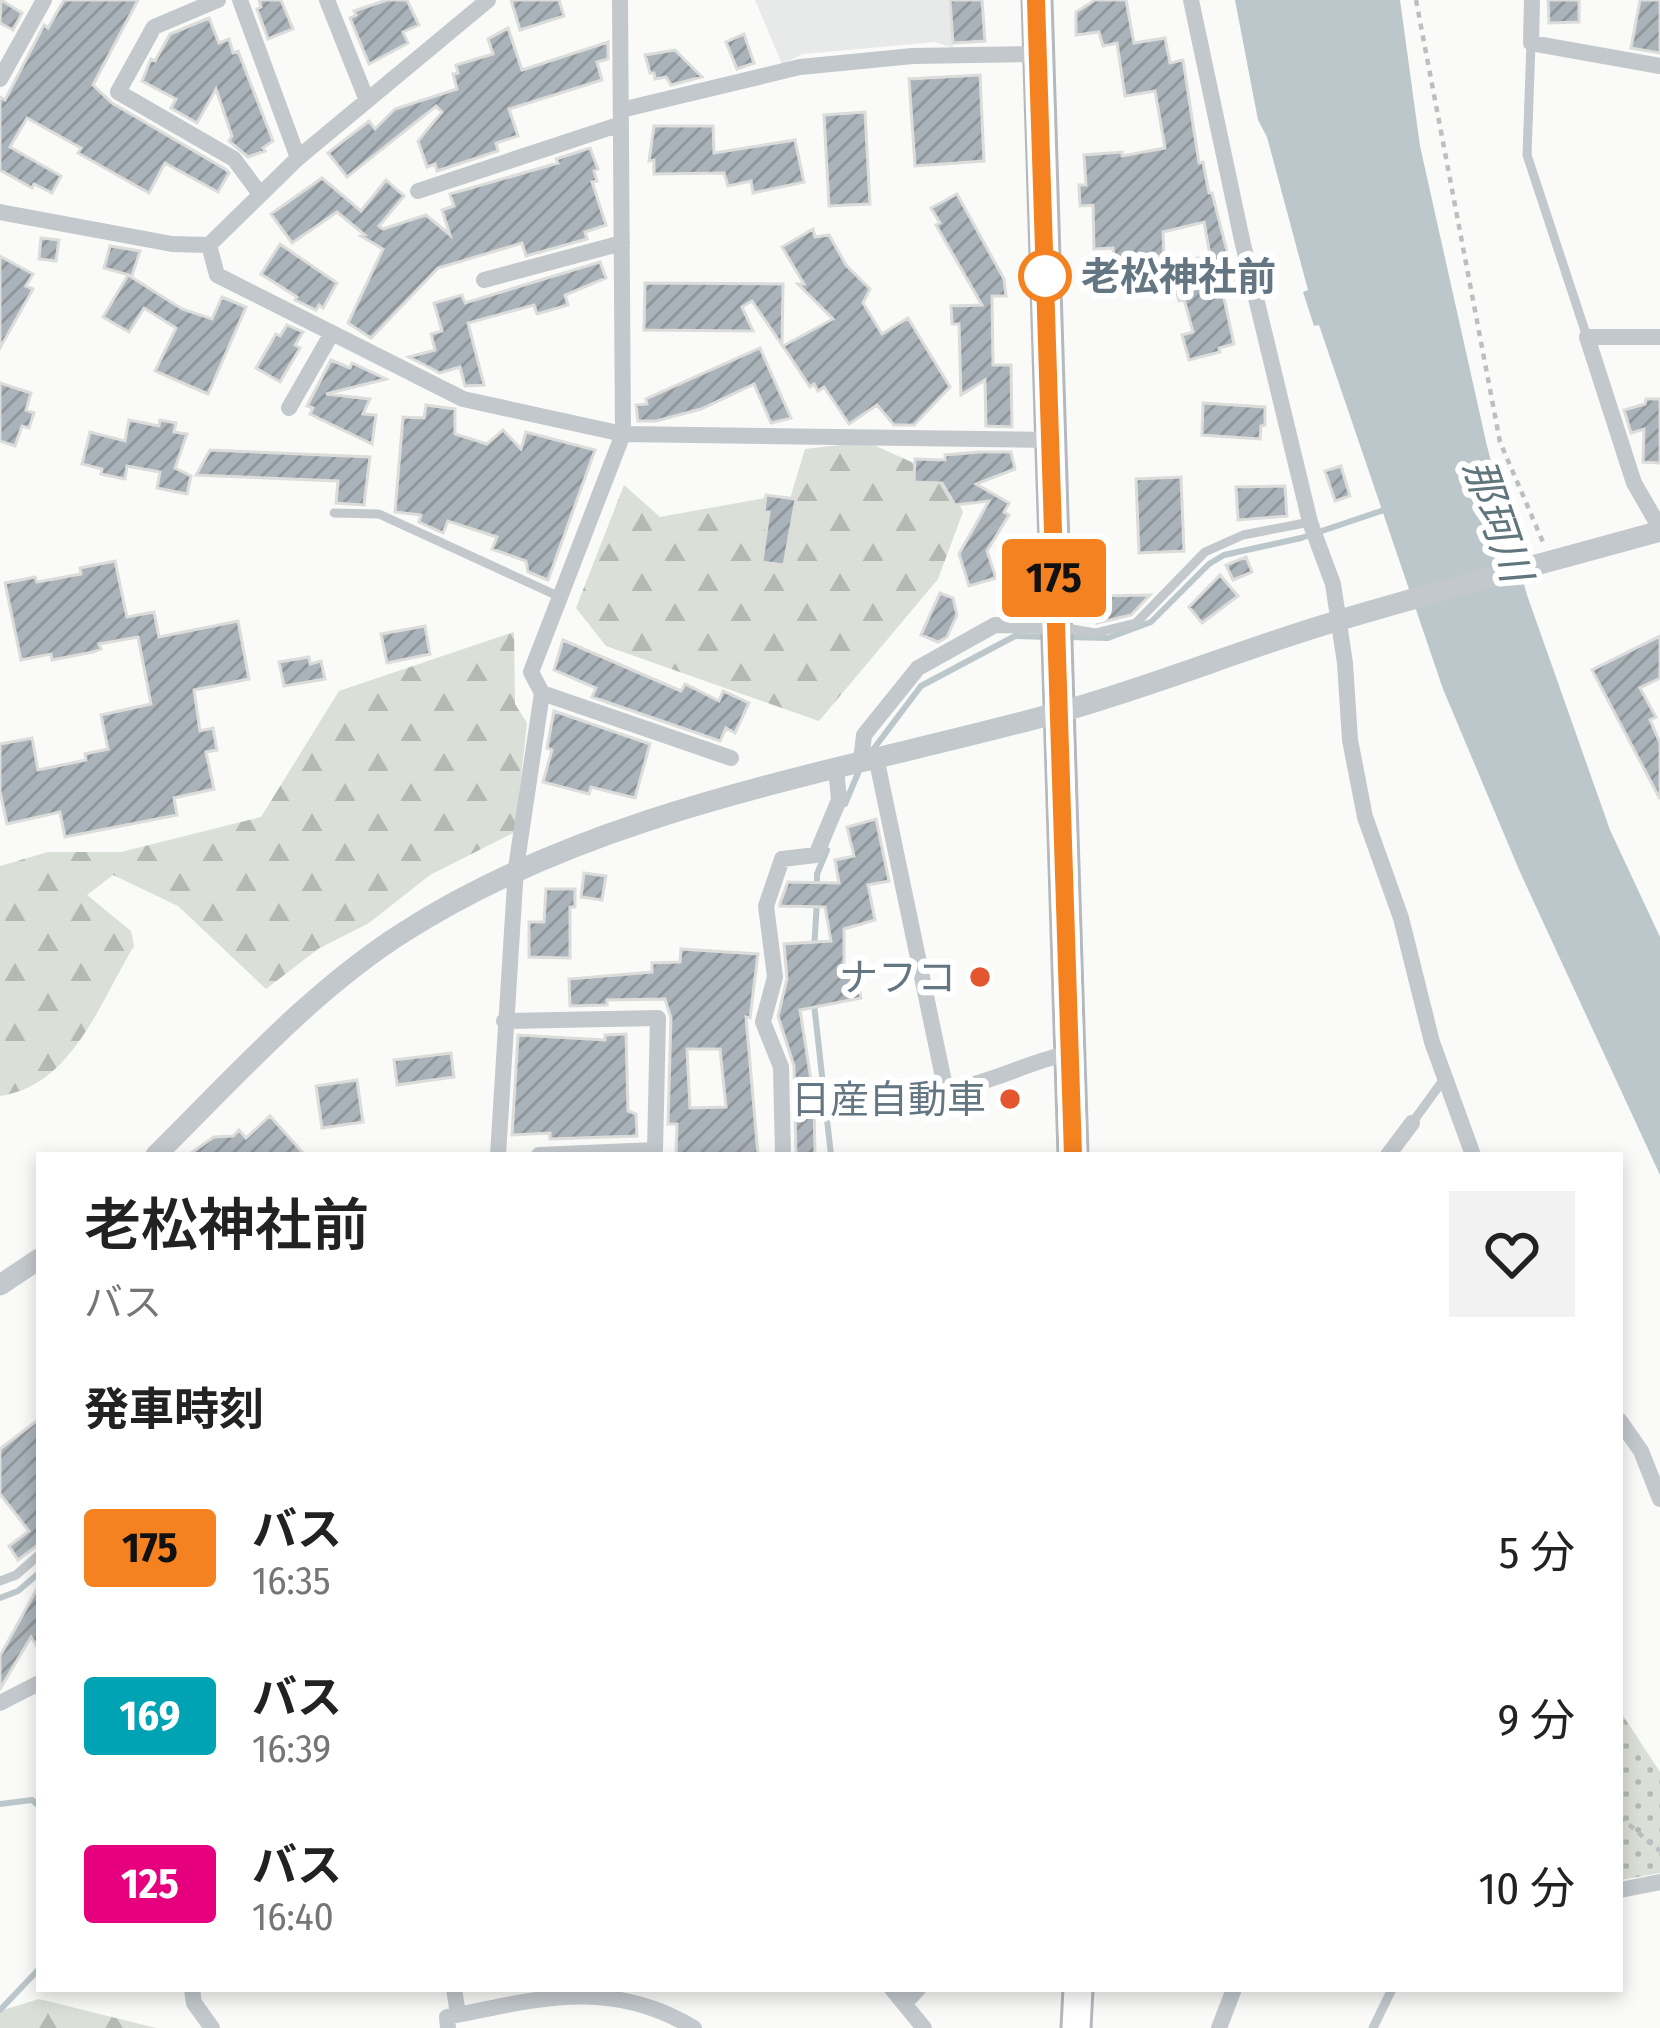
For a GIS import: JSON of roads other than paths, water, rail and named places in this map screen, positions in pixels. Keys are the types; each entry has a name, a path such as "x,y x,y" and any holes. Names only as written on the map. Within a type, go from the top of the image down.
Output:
{"highway":[{"path":"1036,0 1073,1152"},
{"path":"1076,2028 1078,1992"}],"street":[{"path":"0,79 44,0"},
{"path":"218,0 154,27 118,92 234,158 260,194"},
{"path":"239,0 298,158"},
{"path":"326,0 366,98"},
{"path":"0,212 172,244 209,245 366,98 488,0"},
{"path":"498,1152 516,868 542,694 531,672 623,434 620,0"},
{"path":"1191,0 1242,240 1310,522 1344,619 1350,740 1360,797 1400,918 1423,1014 1472,1152"},
{"path":"1532,0 1531,43 1660,67"},
{"path":"418,191 621,117 800,67 913,56 1039,53"},
{"path":"484,280 622,243"},
{"path":"209,245 217,275 463,399 623,434 1049,440"},
{"path":"289,408 332,333"},
{"path":"159,1152 345,973 516,868 687,810 1056,713 1344,619 1660,530 1634,483 1587,337 1660,337"},
{"path":"1056,626 995,625 918,668 864,735 944,1082 953,1088 988,1082 1070,1053"},
{"path":"542,694 730,758"},
{"path":"782,1152 781,1067 763,1022 775,977 766,906 782,859 816,855 839,800 836,768"},
{"path":"504,1021 658,1018 655,1150 608,1152"},
{"path":"1390,1152 1412,1123"},
{"path":"0,1285 36,1260"},
{"path":"1623,1425 1641,1451 1660,1499"},
{"path":"0,1703 36,1685"},
{"path":"1623,1889 1660,1882"},
{"path":"192,1992 208,2027"},
{"path":"1219,2028 1233,1992"},
{"path":"453,2021 578,1994 610,1995 664,2011 694,2028"},
{"path":"905,1994 924,2028"}],"lane":[{"path":"1531,43 1527,155 1587,337"},
{"path":"334,513 380,514 560,597"},
{"path":"1056,626 1095,633 1136,623 1205,552 1243,535 1310,522"},
{"path":"1412,1123 1445,1077"},
{"path":"0,1581 36,1558"},
{"path":"1373,2028 1391,1992"}],"water":[{"name":"那珂川","path":"1235,0 1400,0 1420,146 1487,446 1527,595 1610,830 1660,937 1660,1175 1520,872 1443,689 1319,325 1314,326 1303,292 1308,290 1267,137 1258,120"}],"waterway":[{"path":"1067,637 1108,638 1151,622 1224,555 1301,538 1390,508"},
{"path":"872,751 921,686 1015,636 1048,637"},
{"path":"845,804 861,766"},
{"path":"817,889 817,874 827,850"},
{"path":"814,949 817,902"},
{"path":"814,1004 831,1152"},
{"path":"0,1598 36,1576"},
{"path":"0,1804 36,1803"},
{"path":"0,2010 36,1972"}],"place":[{"name":"老松神社前","path":"1045,276"},
{"name":"ナフコ","path":"980,977"},
{"name":"日産自動車","path":"1010,1099"}]}
